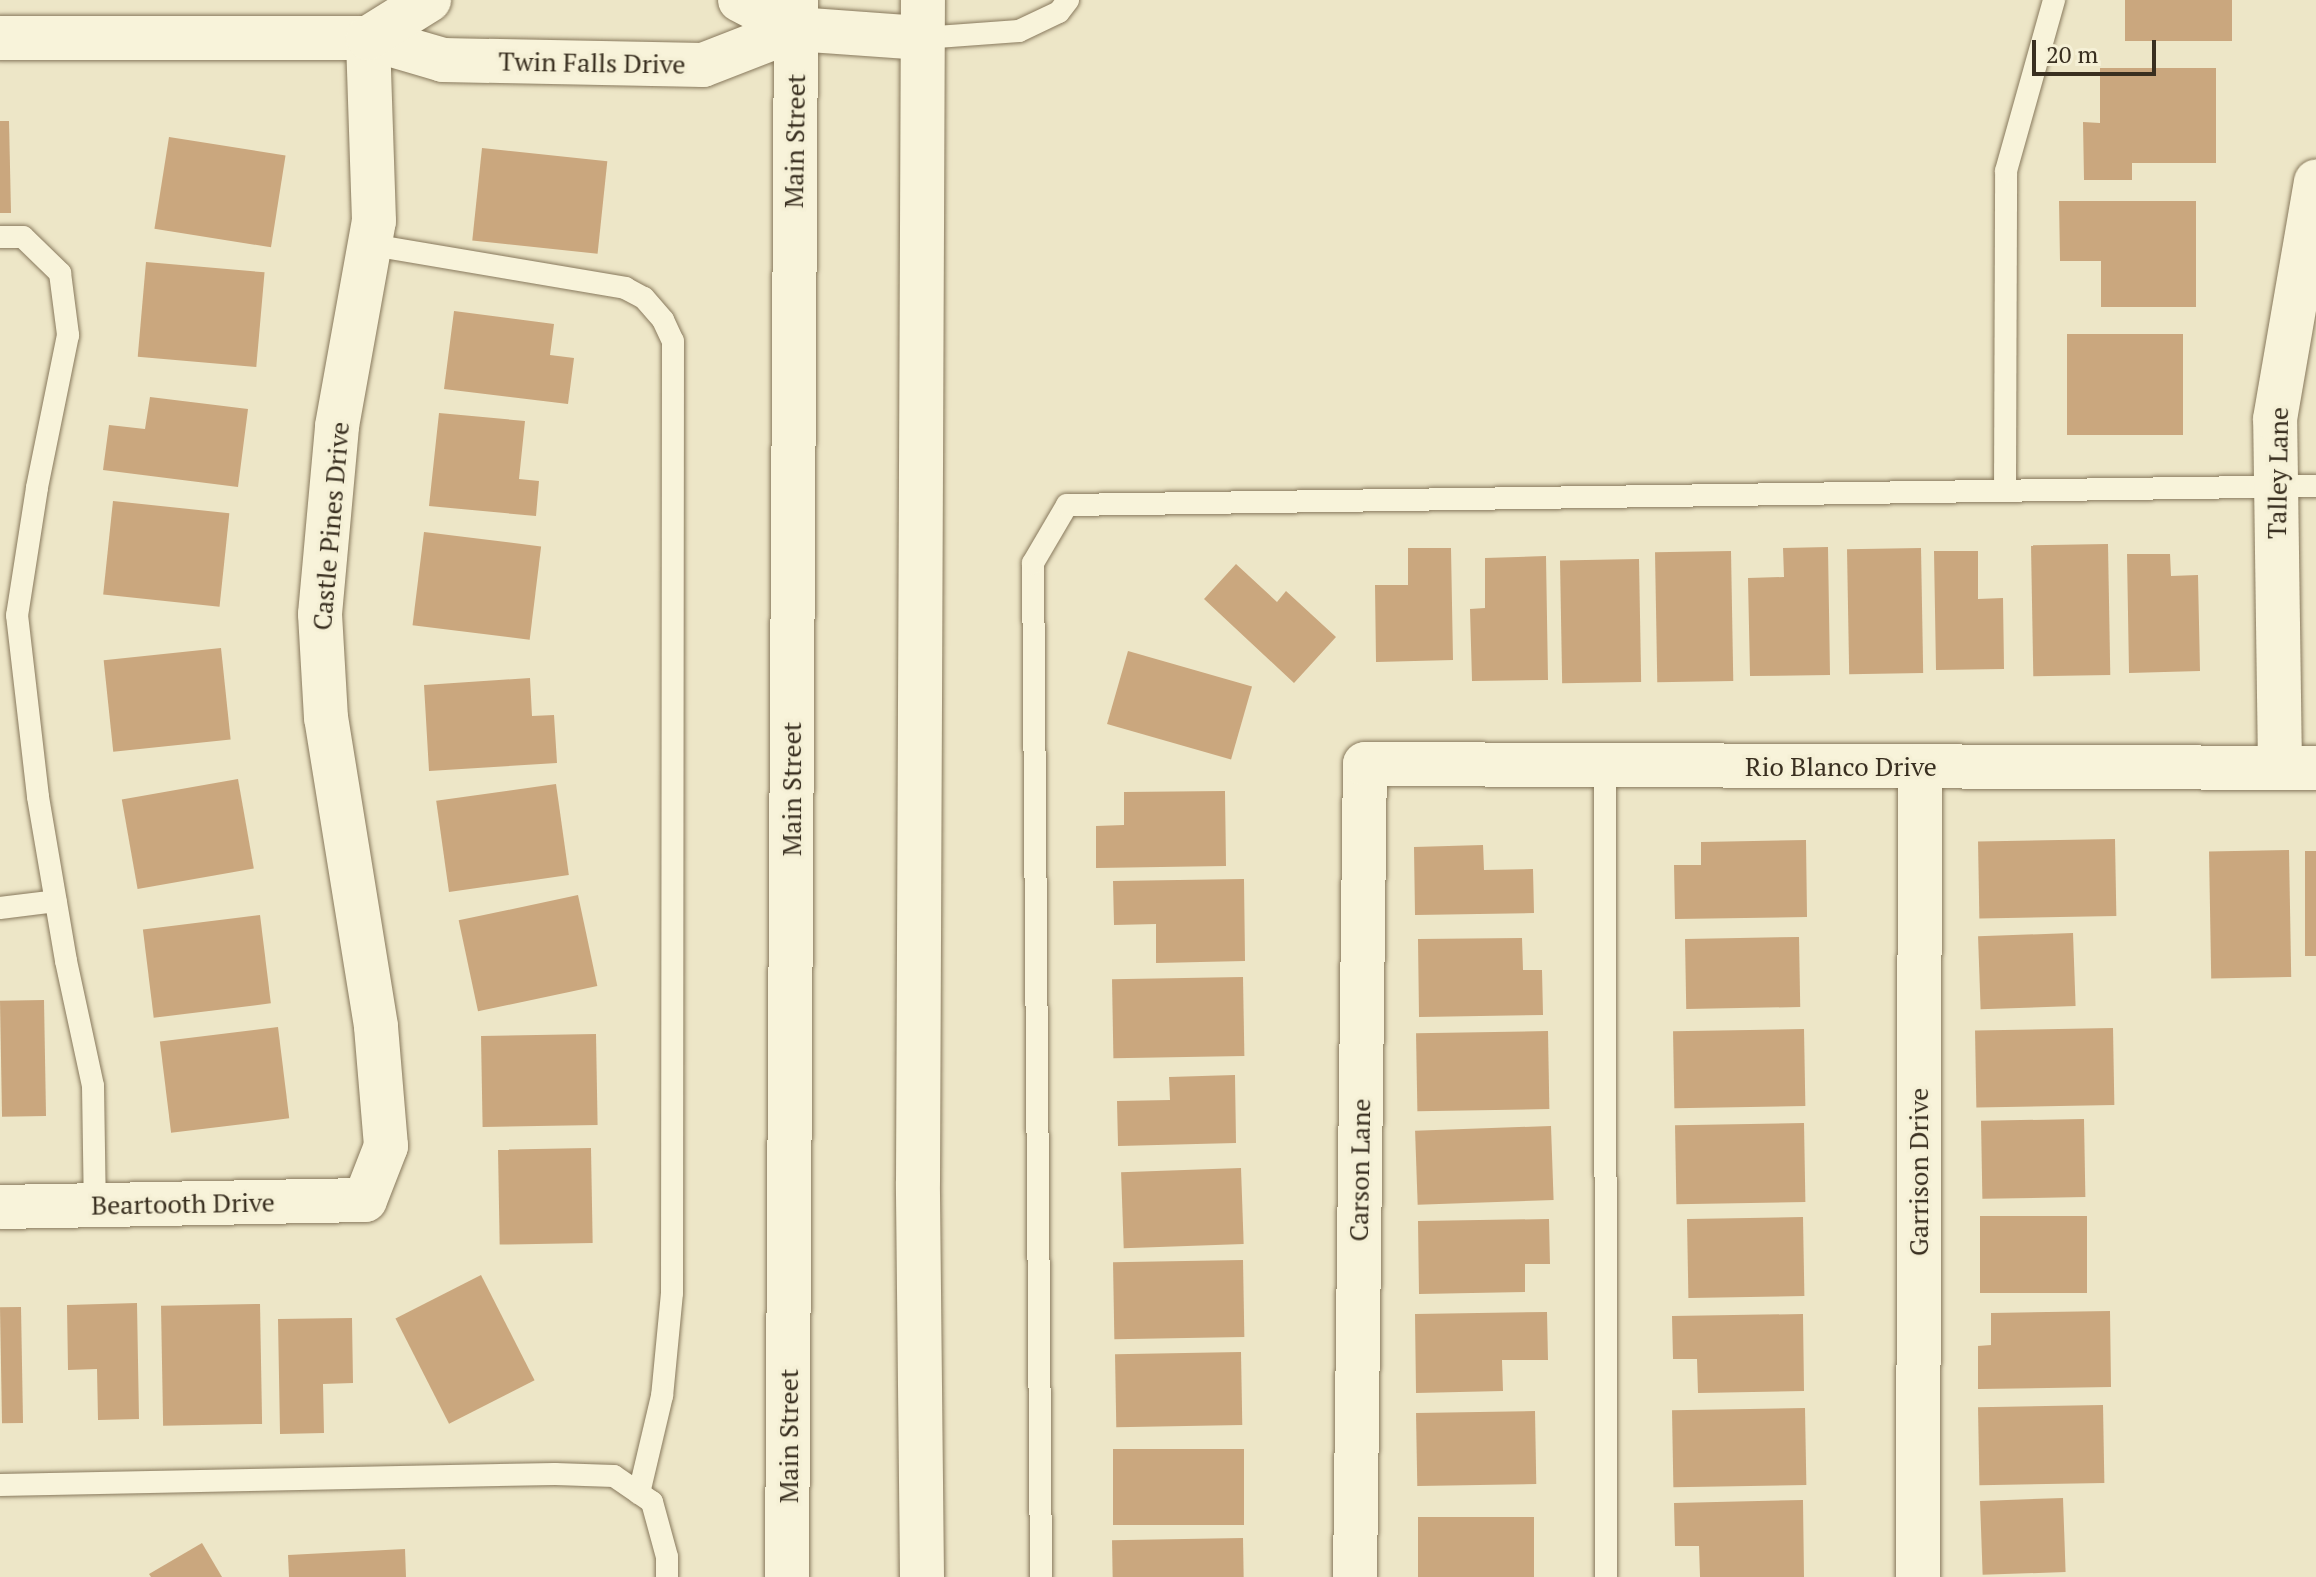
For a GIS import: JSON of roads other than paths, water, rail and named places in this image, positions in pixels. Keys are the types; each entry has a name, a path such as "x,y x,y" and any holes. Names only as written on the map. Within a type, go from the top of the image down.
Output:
{"street":[{"path":"368,38 429,0"},
{"path":"740,0 796,14 923,19 918,1182 922,1577"},
{"name":"Twin Falls Drive","path":"0,38 368,38 443,60 703,65 796,14"},
{"name":"Main Street","path":"787,1577 796,14"},
{"name":"Castle Pines Drive","path":"365,1200 386,1146 376,1026 326,718 320,614 337,426 374,221 368,38"},
{"name":"Talley Lane","path":"2298,768 2296,486 2275,419 2316,183"},
{"name":"Rio Blanco Drive","path":"1365,764 2298,768"},
{"name":"Carson Lane","path":"1355,1577 1365,764"},
{"name":"Garrison Drive","path":"1918,1577 1920,767"},
{"name":"Beartooth Drive","path":"0,1207 365,1200"}],"lane":[{"path":"923,19 1019,31 1059,12 1068,0"},
{"path":"2005,490 2006,171 2054,0"},
{"path":"0,237 23,237 60,273 68,335 37,488 17,615 38,797 93,1086 95,1207"},
{"path":"372,245 625,288 644,298 654,309 673,341 676,381 672,1293 662,1396 639,1493"},
{"path":"1041,1577 1033,563 1067,505 2296,486"},
{"path":"1605,765 1606,1577"},
{"path":"0,908 56,901"},
{"path":"0,1485 555,1474 614,1476 652,1502 667,1557 667,1577"}]}
